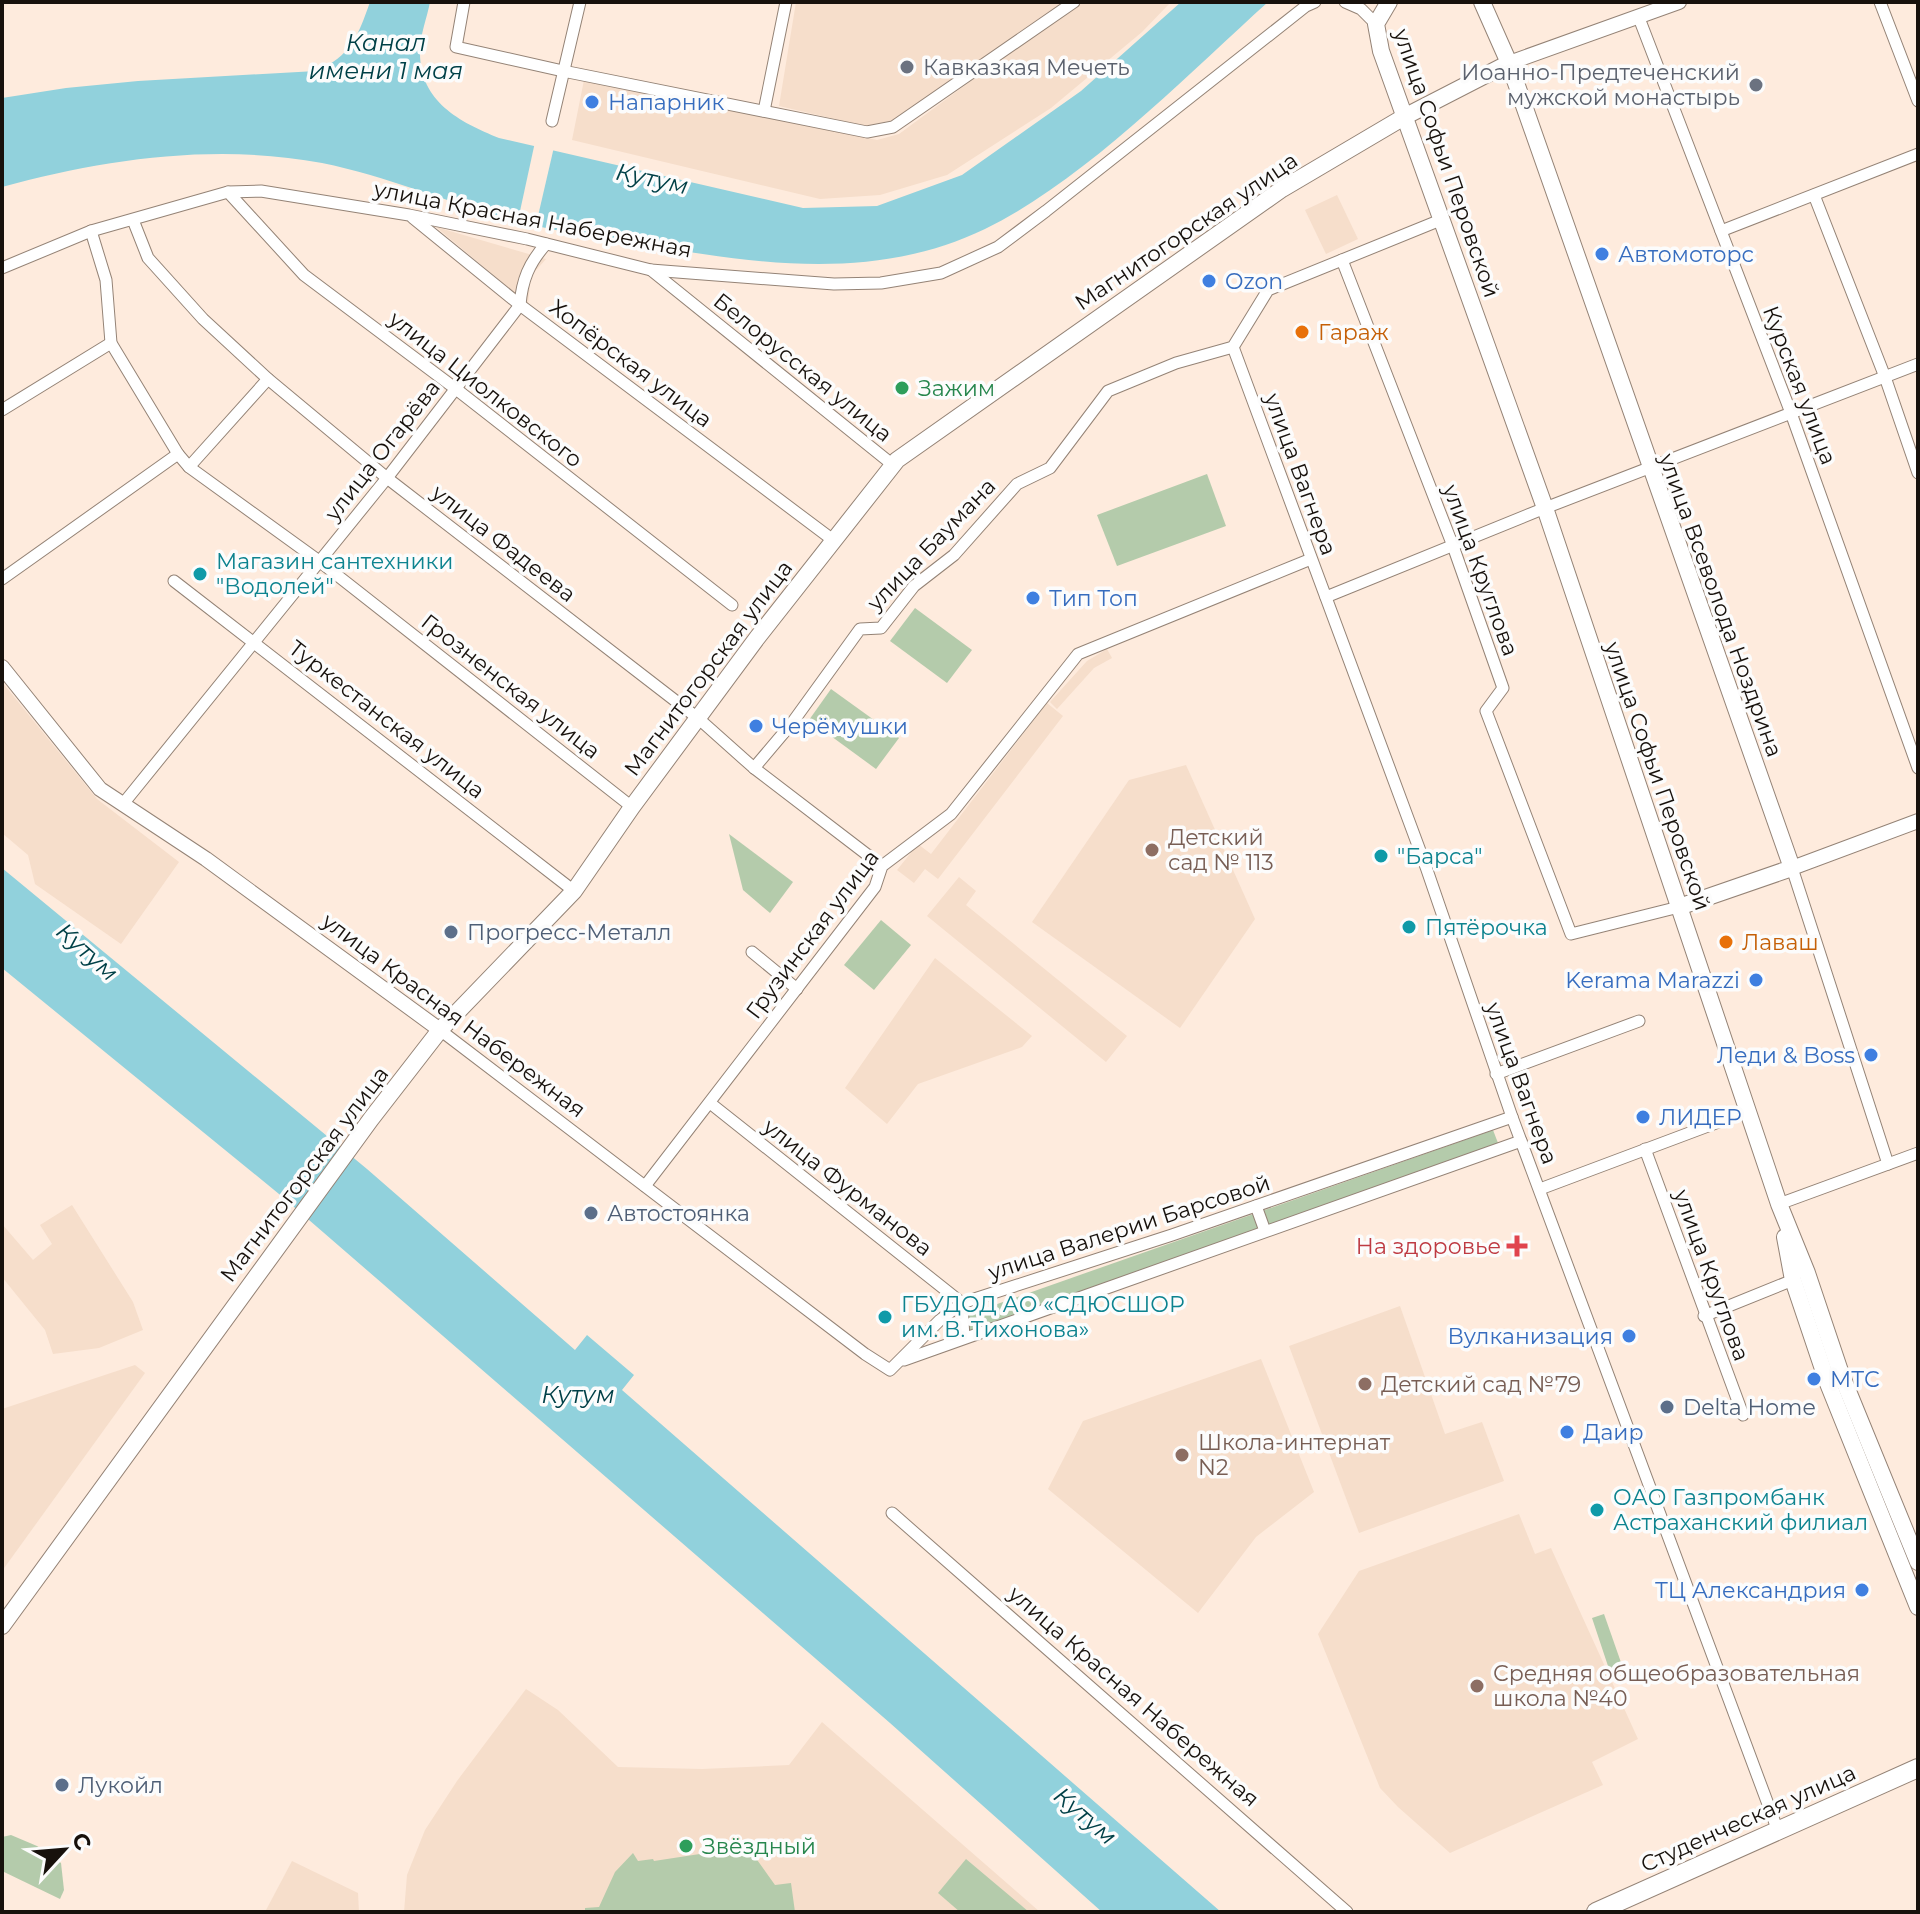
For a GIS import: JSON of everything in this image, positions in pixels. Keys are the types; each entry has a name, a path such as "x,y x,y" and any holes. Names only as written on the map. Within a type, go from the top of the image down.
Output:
{"main road":[{"name":"улица Софьи Перовской","path":"1389,2 1376,24 1381,51 1545,508 1779,1204 1807,1273 1841,1374 1918,1562"},
{"name":"улица Всеволода Ноздрина","path":"1482,2 1509,63 1792,868"},
{"name":"Магнитогорская улица","path":"2,1626 371,1119 440,1030 574,891 757,638 897,460 1282,189 1404,117 1509,63"},
{"path":"1679,907 1792,868"},
{"path":"1779,1204 1793,1280 1827,1381 1918,1607"},
{"name":"Студенческая улица","path":"1596,1912 1918,1768"}],"street":[{"path":"464,2 456,47 867,132 893,127 1074,2"},
{"path":"552,121 580,2"},
{"path":"764,111 786,2"},
{"name":"улица Красная Набережная","path":"2,268 91,231 228,192 261,191 409,215 651,270 834,284 881,283 941,273 998,247 1315,2"},
{"path":"1345,2 1361,9 1376,24"},
{"name":"Магнитогорская улица","path":"1509,63 1679,2"},
{"path":"1880,2 1918,101"},
{"name":"Курская улица","path":"1639,18 1791,413 1918,768"},
{"path":"1721,231 1918,154"},
{"name":"улица Циолковского","path":"228,192 304,275 456,389 732,605"},
{"path":"1814,195 1885,377 1918,473"},
{"name":"Хопёрская улица","path":"409,215 520,305 833,540"},
{"path":"1233,347 1268,290 1443,219"},
{"name":"улица Фадеева","path":"133,220 148,258 203,319 268,379 387,478 699,719 754,768 882,866"},
{"name":"Грозненская улица","path":"91,231 106,280 111,343 189,467 319,561 632,807"},
{"path":"520,305 522,284 533,259 546,244"},
{"name":"улица Круглова","path":"1342,260 1453,546 1503,688 1486,711 1571,934 1679,907"},
{"name":"Белорусская улица","path":"651,270 893,465"},
{"name":"улица Огарёва","path":"123,804 387,478 520,305"},
{"path":"2,410 111,343"},
{"name":"улица Вагнера","path":"1233,347 1426,867 1496,1074 1778,1831"},
{"name":"улица Баумана","path":"754,768 792,723 860,629 881,628 914,586 954,555 1017,484 1050,468 1108,391 1176,363 1233,347"},
{"path":"1326,597 1649,467 1918,364"},
{"path":"189,467 268,379"},
{"path":"2,579 178,454"},
{"name":"Грузинская улица","path":"645,1186 875,887 882,866 951,814 1078,654 1311,559"},
{"name":"Туркестанская улица","path":"174,581 574,891"},
{"name":"улица Красная Набережная","path":"2,667 100,789 206,859 440,1030 865,1354 890,1370 900,1361"},
{"path":"1792,868 1918,821"},
{"name":"улица Всеволода Ноздрина","path":"1792,868 1888,1164"},
{"path":"752,952 797,989"},
{"path":"1496,1074 1639,1021"},
{"name":"улица Фурманова","path":"710,1103 962,1303"},
{"path":"1540,1189 1748,1111"},
{"name":"улица Валерии Барсовой","path":"900,1361 940,1320 962,1303 1512,1117"},
{"name":"улица Валерии Барсовой","path":"900,1361 1521,1141"},
{"name":"улица Круглова","path":"1645,1149 1743,1415"},
{"path":"1779,1204 1918,1153"},
{"path":"1256,1206 1265,1231"},
{"path":"1704,1316 1793,1280"},
{"path":"962,1303 964,1338"},
{"name":"улица Красная Набережная","path":"892,1513 1347,1912"}],"shaded area":[{"path":"796,2 1068,2 894,120 865,126 779,106"},
{"path":"1078,2 1171,2 1142,32 1051,108 947,175 880,195 820,199 572,140 584,80 877,140 899,134"},
{"path":"1337,195 1358,239 1326,254 1305,210"},
{"path":"436,227 546,259 531,276 528,304"},
{"path":"1107,649 1112,658 1094,668 1057,709 1050,702 1087,661"},
{"path":"2,682 97,799 179,862 121,944 35,884 28,855 2,833"},
{"path":"1047,703 1063,716 938,879 925,869 914,883 897,870 918,844 931,854"},
{"name":"Детский сад № 113","path":"1186,765 1255,919 1180,1028 1032,922 1129,780"},
{"path":"959,877 976,891 966,905 1127,1036 1106,1062 927,916"},
{"path":"935,958 1032,1036 1022,1047 918,1084 887,1124 845,1088"},
{"path":"72,1205 133,1302 143,1330 99,1348 53,1354 45,1330 2,1277 2,1224 33,1260 52,1244 40,1225"},
{"name":"Детский сад №79","path":"1400,1306 1445,1434 1482,1422 1504,1481 1359,1533 1289,1346"},
{"name":"Школа-интернат N2","path":"1261,1359 1314,1492 1256,1537 1198,1613 1048,1489 1083,1421"},
{"path":"135,1365 145,1373 2,1571 2,1409"},
{"name":"Средняя общеобразовательная школа №40","path":"1519,1514 1535,1554 1551,1548 1638,1739 1592,1762 1603,1785 1450,1853 1380,1788 1318,1634 1359,1571"},
{"path":"526,1689 558,1710 618,1767 702,1769 789,1765 822,1722 1040,1912 404,1912 407,1875 425,1830 457,1781"},
{"path":"292,1861 358,1893 359,1912 265,1912"}],"green space":[{"path":"1207,474 1226,526 1117,566 1097,515"},
{"path":"915,608 972,650 947,683 890,641"},
{"path":"831,689 899,738 876,769 809,720"},
{"path":"729,834 793,882 770,913 743,890"},
{"path":"881,920 911,945 874,990 844,965"},
{"path":"1493,1130 1498,1143 969,1331 963,1316"},
{"path":"1604,1614 1624,1671 1611,1675 1592,1618"},
{"path":"11,1835 37,1846 61,1863 64,1890 60,1899 2,1871 2,1837"},
{"path":"735,1842 755,1857 775,1885 791,1883 795,1912 585,1912 585,1908 599,1907 615,1872 633,1853 638,1861 654,1861 739,1848"},
{"path":"966,1859 1029,1912 960,1912 938,1893"}],"water":[{"name":"Кутум","path":"370,2 430,2 420,51 426,83 444,107 484,132 803,208 877,206 962,175 1081,91 1181,2 1268,2 1133,125 1060,183 985,229 942,246 898,257 853,263 808,264 672,249 527,224 346,168 282,157 201,154 160,157 80,169 2,187 2,98 138,81 316,71 338,59 352,44"},
{"name":"Кутум","path":"2,868 367,1169 575,1350 587,1335 634,1375 622,1390 1221,1912 1102,1912 890,1723 279,1194 2,968"}],"pier":[{"path":"535,142 554,147 535,229 517,225"}],"place":[{"name":"Кавказкая Мечеть","path":"907,67"},
{"name":"Иоанно-Предтеченский мужской монастырь","path":"1756,85"},
{"name":"Напарник","path":"592,102"},
{"name":"Автомоторс","path":"1602,254"},
{"name":"Ozon","path":"1209,281"},
{"name":"Гараж","path":"1302,332"},
{"name":"Зажим","path":"902,388"},
{"name":"Магазин сантехники \"Водолей\"","path":"200,574"},
{"name":"Тип Топ","path":"1033,598"},
{"name":"Черёмушки","path":"756,726"},
{"name":"Детский сад № 113","path":"1152,850"},
{"name":"\"Барса\"","path":"1381,856"},
{"name":"Пятёрочка","path":"1409,927"},
{"name":"Прогресс-Металл","path":"451,932"},
{"name":"Лаваш","path":"1726,942"},
{"name":"Kerama Marazzi","path":"1756,980"},
{"name":"Леди & Boss","path":"1871,1055"},
{"name":"ЛИДЕР","path":"1643,1117"},
{"name":"Автостоянка","path":"591,1213"},
{"name":"На здоровье","path":"1517,1246"},
{"name":"ГБУДОД АО «СДЮСШОР им. В. Тихонова»","path":"885,1317"},
{"name":"Вулканизация","path":"1629,1336"},
{"name":"МТС","path":"1814,1379"},
{"name":"Детский сад №79","path":"1365,1384"},
{"name":"Delta Home","path":"1667,1407"},
{"name":"Даир","path":"1567,1432"},
{"name":"Школа-интернат N2","path":"1182,1455"},
{"name":"ОАО Газпромбанк Астраханский филиал","path":"1597,1510"},
{"name":"ТЦ Александрия","path":"1862,1590"},
{"name":"Средняя общеобразовательная школа №40","path":"1477,1686"},
{"name":"Лукойл","path":"62,1785"},
{"name":"Звёздный","path":"686,1846"}],"water label":[{"name":"Канал имени 1 мая","path":"386,57"}]}
